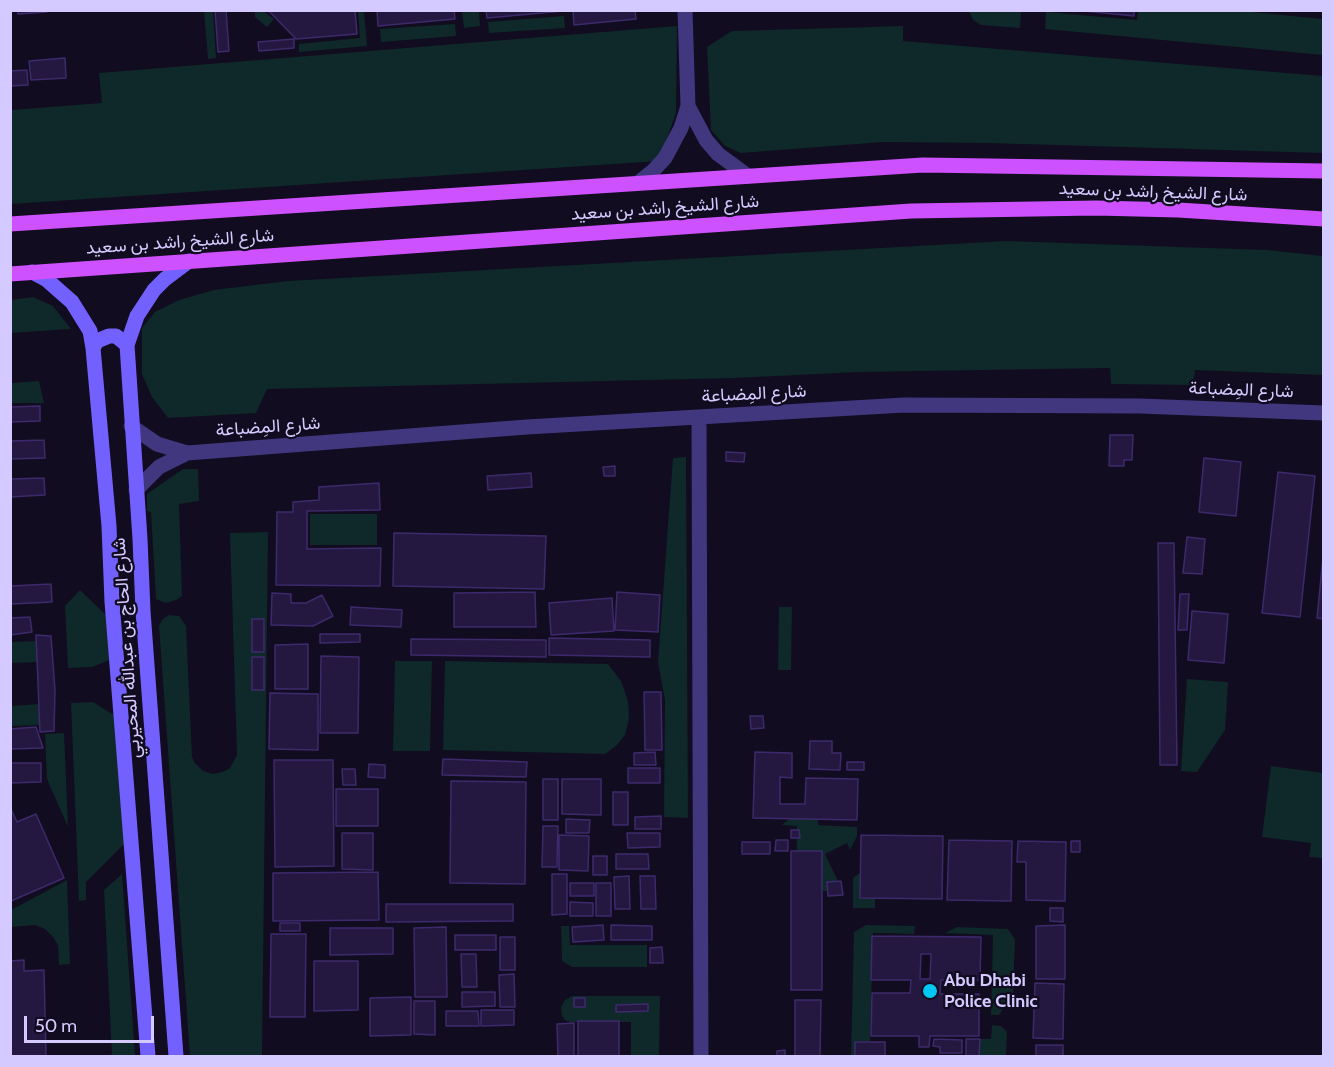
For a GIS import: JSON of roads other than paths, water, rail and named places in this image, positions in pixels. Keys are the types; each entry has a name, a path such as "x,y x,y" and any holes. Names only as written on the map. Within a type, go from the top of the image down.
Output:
{"main road":[{"name":"شارع الشيخ راشد بن سعيد","path":"10,224 923,165 1323,171"},
{"name":"شارع الشيخ راشد بن سعيد","path":"10,274 922,211 1096,208 1178,210 1323,219"}],"street":[{"path":"638,183 652,172 670,151 682,126 688,106 685,10"},
{"path":"688,106 706,140 725,160 748,176"},
{"name":"شارع الحاج بن عبدالله المحيربي","path":"176,1056 142,611 127,345 137,316 145,303 165,279 189,261"},
{"name":"شارع الحاج بن عبدالله المحيربي","path":"32,272 47,280 72,303 90,331 93,348 109,526 112,602 148,1056"},
{"path":"93,348 97,341 109,336 116,336 127,345"},
{"name":"شارع المِضباعة","path":"131,426 157,444 187,453 527,427 904,405 1140,406 1323,413"},
{"path":"699,417 701,1056"},
{"name":"شارع المِضباعة","path":"136,490 159,467 187,453"}],"place":[{"name":"Abu Dhabi Police Clinic","path":"930,991"}]}
